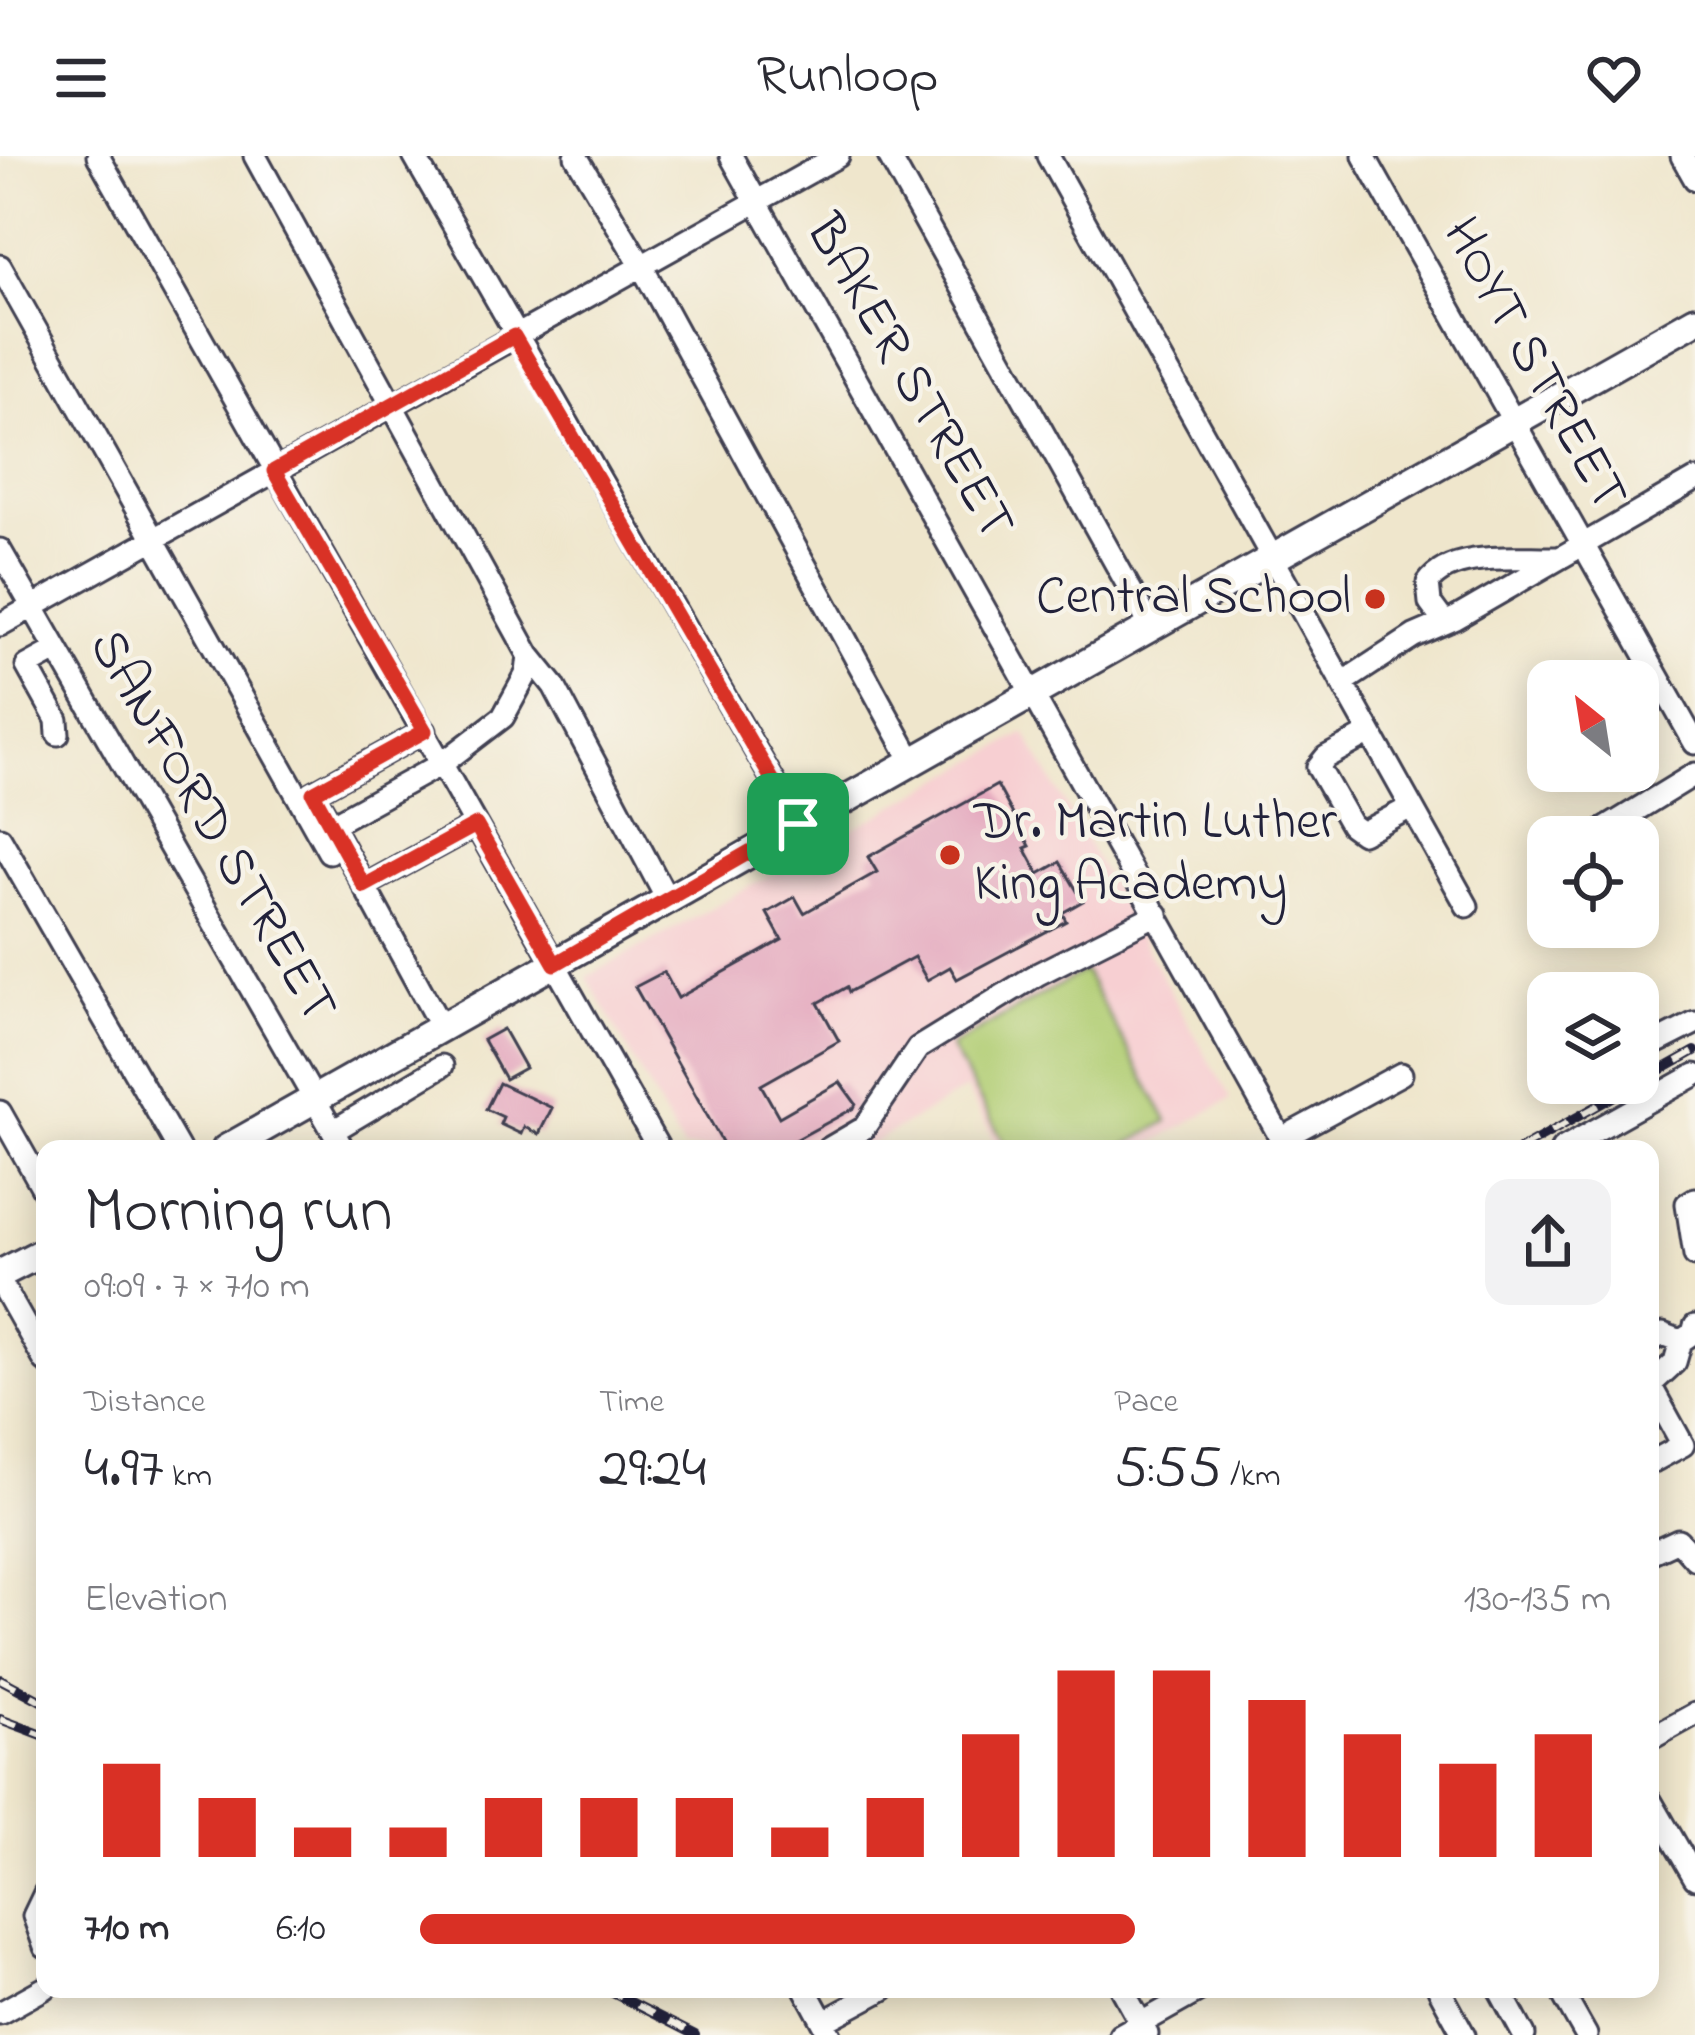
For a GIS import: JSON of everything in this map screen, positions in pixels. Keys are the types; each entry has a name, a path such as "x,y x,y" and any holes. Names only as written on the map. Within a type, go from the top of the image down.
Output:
{"main road":[{"path":"242,1140 1695,320"},
{"path":"0,1278 36,1256"}],"street":[{"path":"98,156 654,1140"},
{"path":"255,156 530,655 554,686 667,899"},
{"path":"414,156 798,824"},
{"path":"576,156 641,265 912,760"},
{"name":"BAKER STREET","path":"730,156 1157,914 1277,1140"},
{"path":"0,626 838,156"},
{"path":"890,156 1150,625"},
{"path":"1048,156 1467,906"},
{"name":"HOYT STREET","path":"1364,156 1695,742"},
{"path":"1682,156 1695,179"},
{"path":"0,266 435,1030"},
{"path":"1342,683 1414,636 1562,558 1695,480"},
{"name":"SANFORD STREET","path":"0,550 338,1140"},
{"path":"1444,622 1430,603 1428,583 1437,571 1466,562 1562,558"},
{"path":"56,650 28,666 57,719 58,734"},
{"path":"331,825 443,763 503,717 527,673 530,655"},
{"path":"425,731 313,793 435,1030"},
{"path":"1370,733 1326,757 1318,767 1351,825 1362,833 1412,807"},
{"path":"1626,816 1695,774"},
{"path":"364,886 476,825"},
{"path":"0,838 174,1140"},
{"path":"843,1140 864,1128 918,1048 1038,974 1157,914"},
{"path":"1659,1041 1695,1023"},
{"path":"338,1140 442,1066"},
{"path":"1289,1140 1401,1074"},
{"path":"1578,1140 1695,1075"},
{"path":"0,1112 36,1176"},
{"path":"1695,1199 1687,1204 1695,1255"},
{"path":"0,1278 36,1344"},
{"path":"1659,1336 1691,1334 1676,1362 1659,1377"},
{"path":"1659,1401 1683,1445 1659,1458"},
{"path":"1659,1549 1678,1540 1695,1558"},
{"path":"1659,1734 1695,1714"},
{"path":"1659,1816 1695,1878"},
{"path":"0,2013 36,1993"},
{"path":"810,1998 827,2028 871,1998"},
{"path":"1125,1998 1136,2031 1188,1998"},
{"path":"1444,1998 1464,2035"},
{"path":"1504,1998 1524,2035"},
{"path":"1565,1998 1586,2035"}],"shaded area":[{"name":"Dr. Martin Luther King Academy","path":"1025,733 1231,1099 1157,1140 995,1140 966,1089 878,1140 678,1140 587,977"}],"green space":[{"path":"1084,971 1168,1121 1135,1140 1003,1140 950,1047"}],"building":[{"path":"997,785 1030,846 1025,848 1039,874 1060,862 1083,901 1062,913 1066,921 957,979 950,967 927,980 914,957 818,1003 839,1041 761,1085 779,1117 840,1082 856,1104 854,1108 795,1140 721,1140 635,987 664,972 678,998 782,940 767,913 795,897 804,913 877,872 868,857"},
{"path":"503,1029 525,1068 505,1079 483,1040"},
{"path":"499,1083 552,1108 539,1134 524,1127 521,1134 500,1124 503,1117 486,1109"}],"railway":[{"path":"1536,1140 1695,1051"},
{"path":"0,1679 36,1698"},
{"path":"0,1719 36,1733"},
{"path":"623,1998 695,2035"}],"place":[{"name":"Central School","path":"1375,599"},
{"name":"Dr. Martin Luther King Academy","path":"950,855"}],"route":[{"path":"514,336 798,824 555,964 476,825 364,886 313,793 425,731 274,471 514,336"}]}
